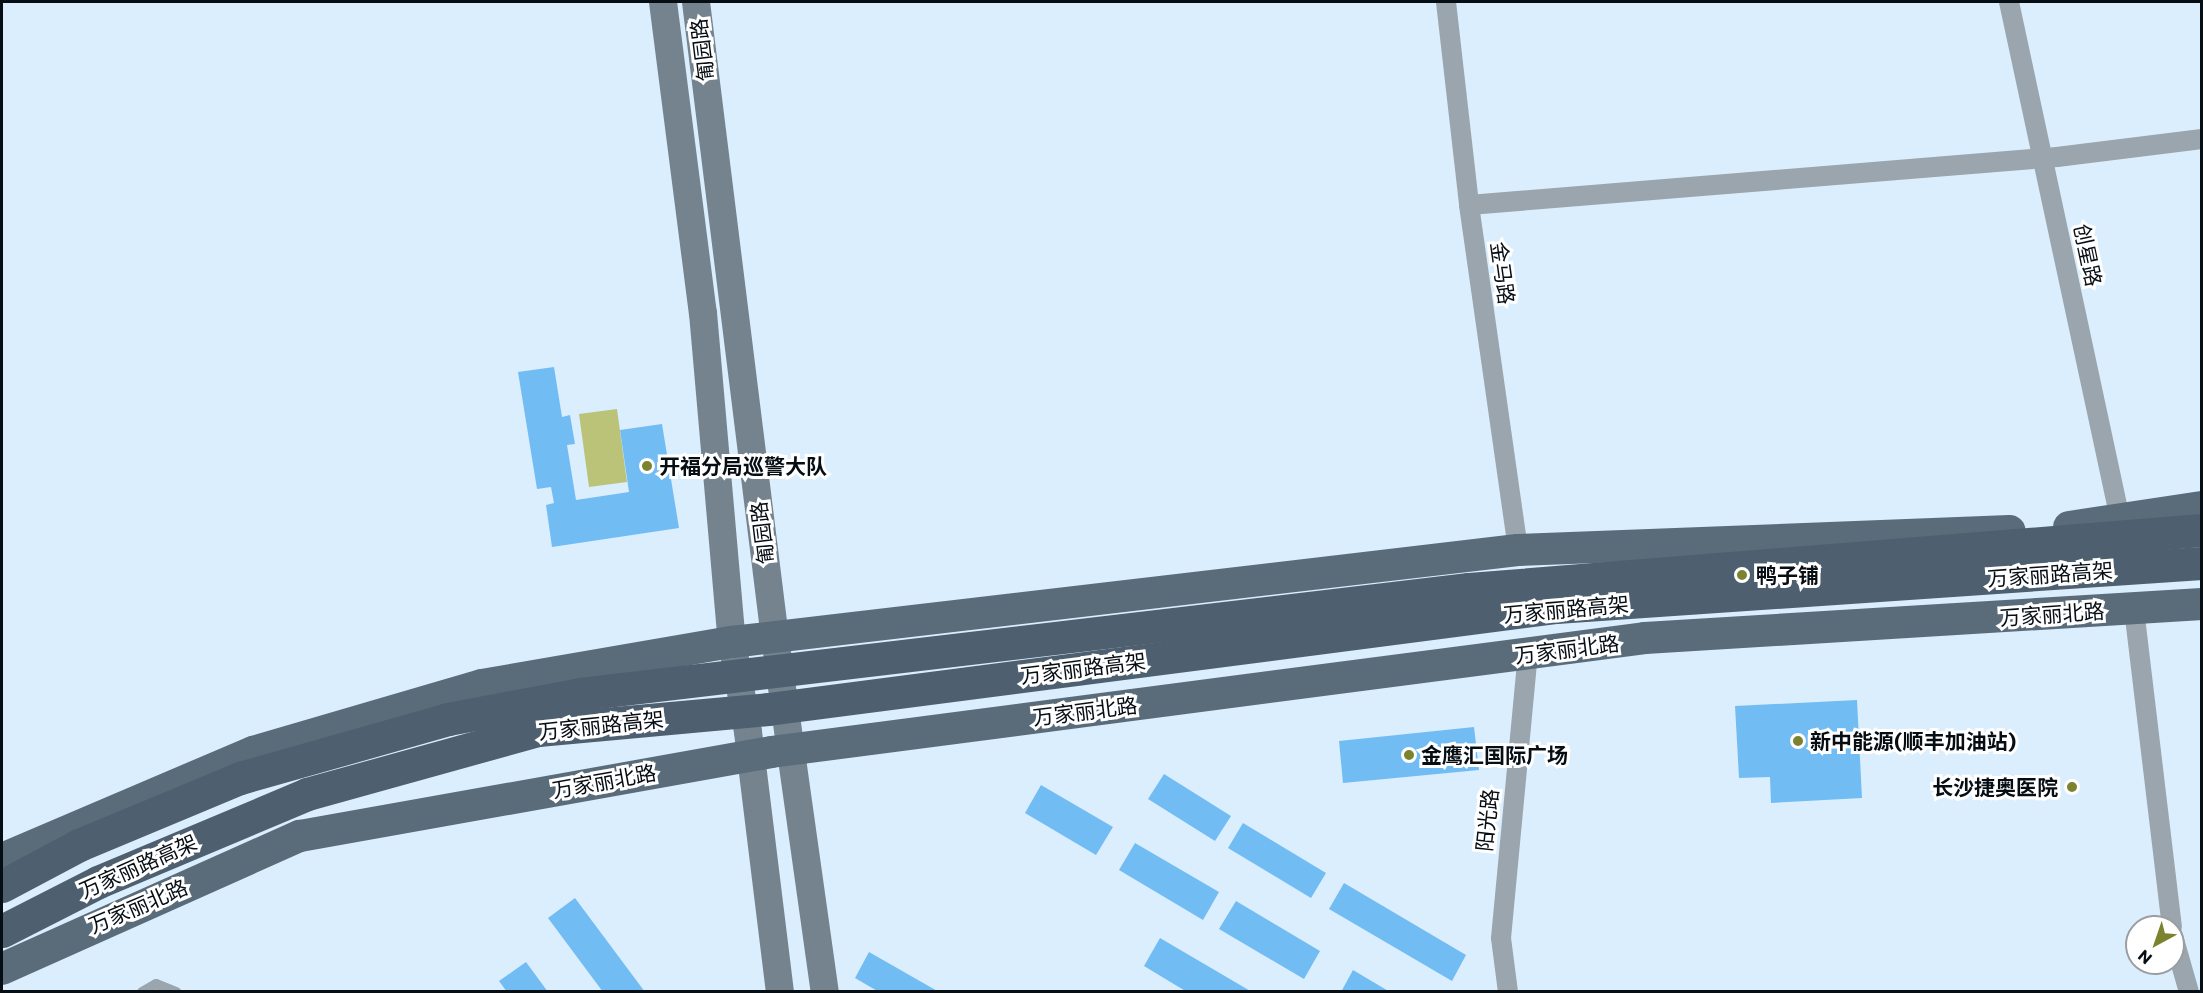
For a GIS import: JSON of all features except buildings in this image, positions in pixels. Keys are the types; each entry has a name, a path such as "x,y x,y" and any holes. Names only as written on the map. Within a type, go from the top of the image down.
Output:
{"highway":[{"name":"万家丽路高架","path":"2,886 79,845 240,778 448,719 580,694 1469,589 2202,530"},
{"name":"万家丽路高架","path":"2,931 98,882 307,794 538,730 768,709 1556,607 2202,563"}],"main road":[{"name":"匍园路","path":"663,2 703,314 732,642 750,756 780,992"},
{"name":"匍园路","path":"696,2 775,638 793,749 825,992"},
{"path":"2,859 253,752 482,685 732,642 1518,550 2062,528 2202,507"},
{"name":"万家丽北路","path":"2,969 300,836 750,756 1645,638 2202,604"}],"street":[{"name":"金马路","path":"1446,2 1469,205 1518,550"},
{"name":"创星路","path":"2009,2 2120,519"},
{"path":"1469,205 2043,157 2202,139"},
{"path":"2134,609 2171,915"},
{"name":"阳光路","path":"1508,992 1501,938 1528,654"},
{"path":"2184,975 2189,992"}],"lane":[{"path":"142,992 156,984 176,992"}],"green space":[{"path":"617,409 627,482 589,487 579,414"}],"place":[{"name":"开福分局巡警大队","path":"647,466"},
{"name":"鸭子铺","path":"1742,575"},
{"name":"新中能源(顺丰加油站)","path":"1798,741"},
{"name":"金鹰汇国际广场","path":"1409,755"},
{"name":"长沙捷奥医院","path":"2072,787"}]}
